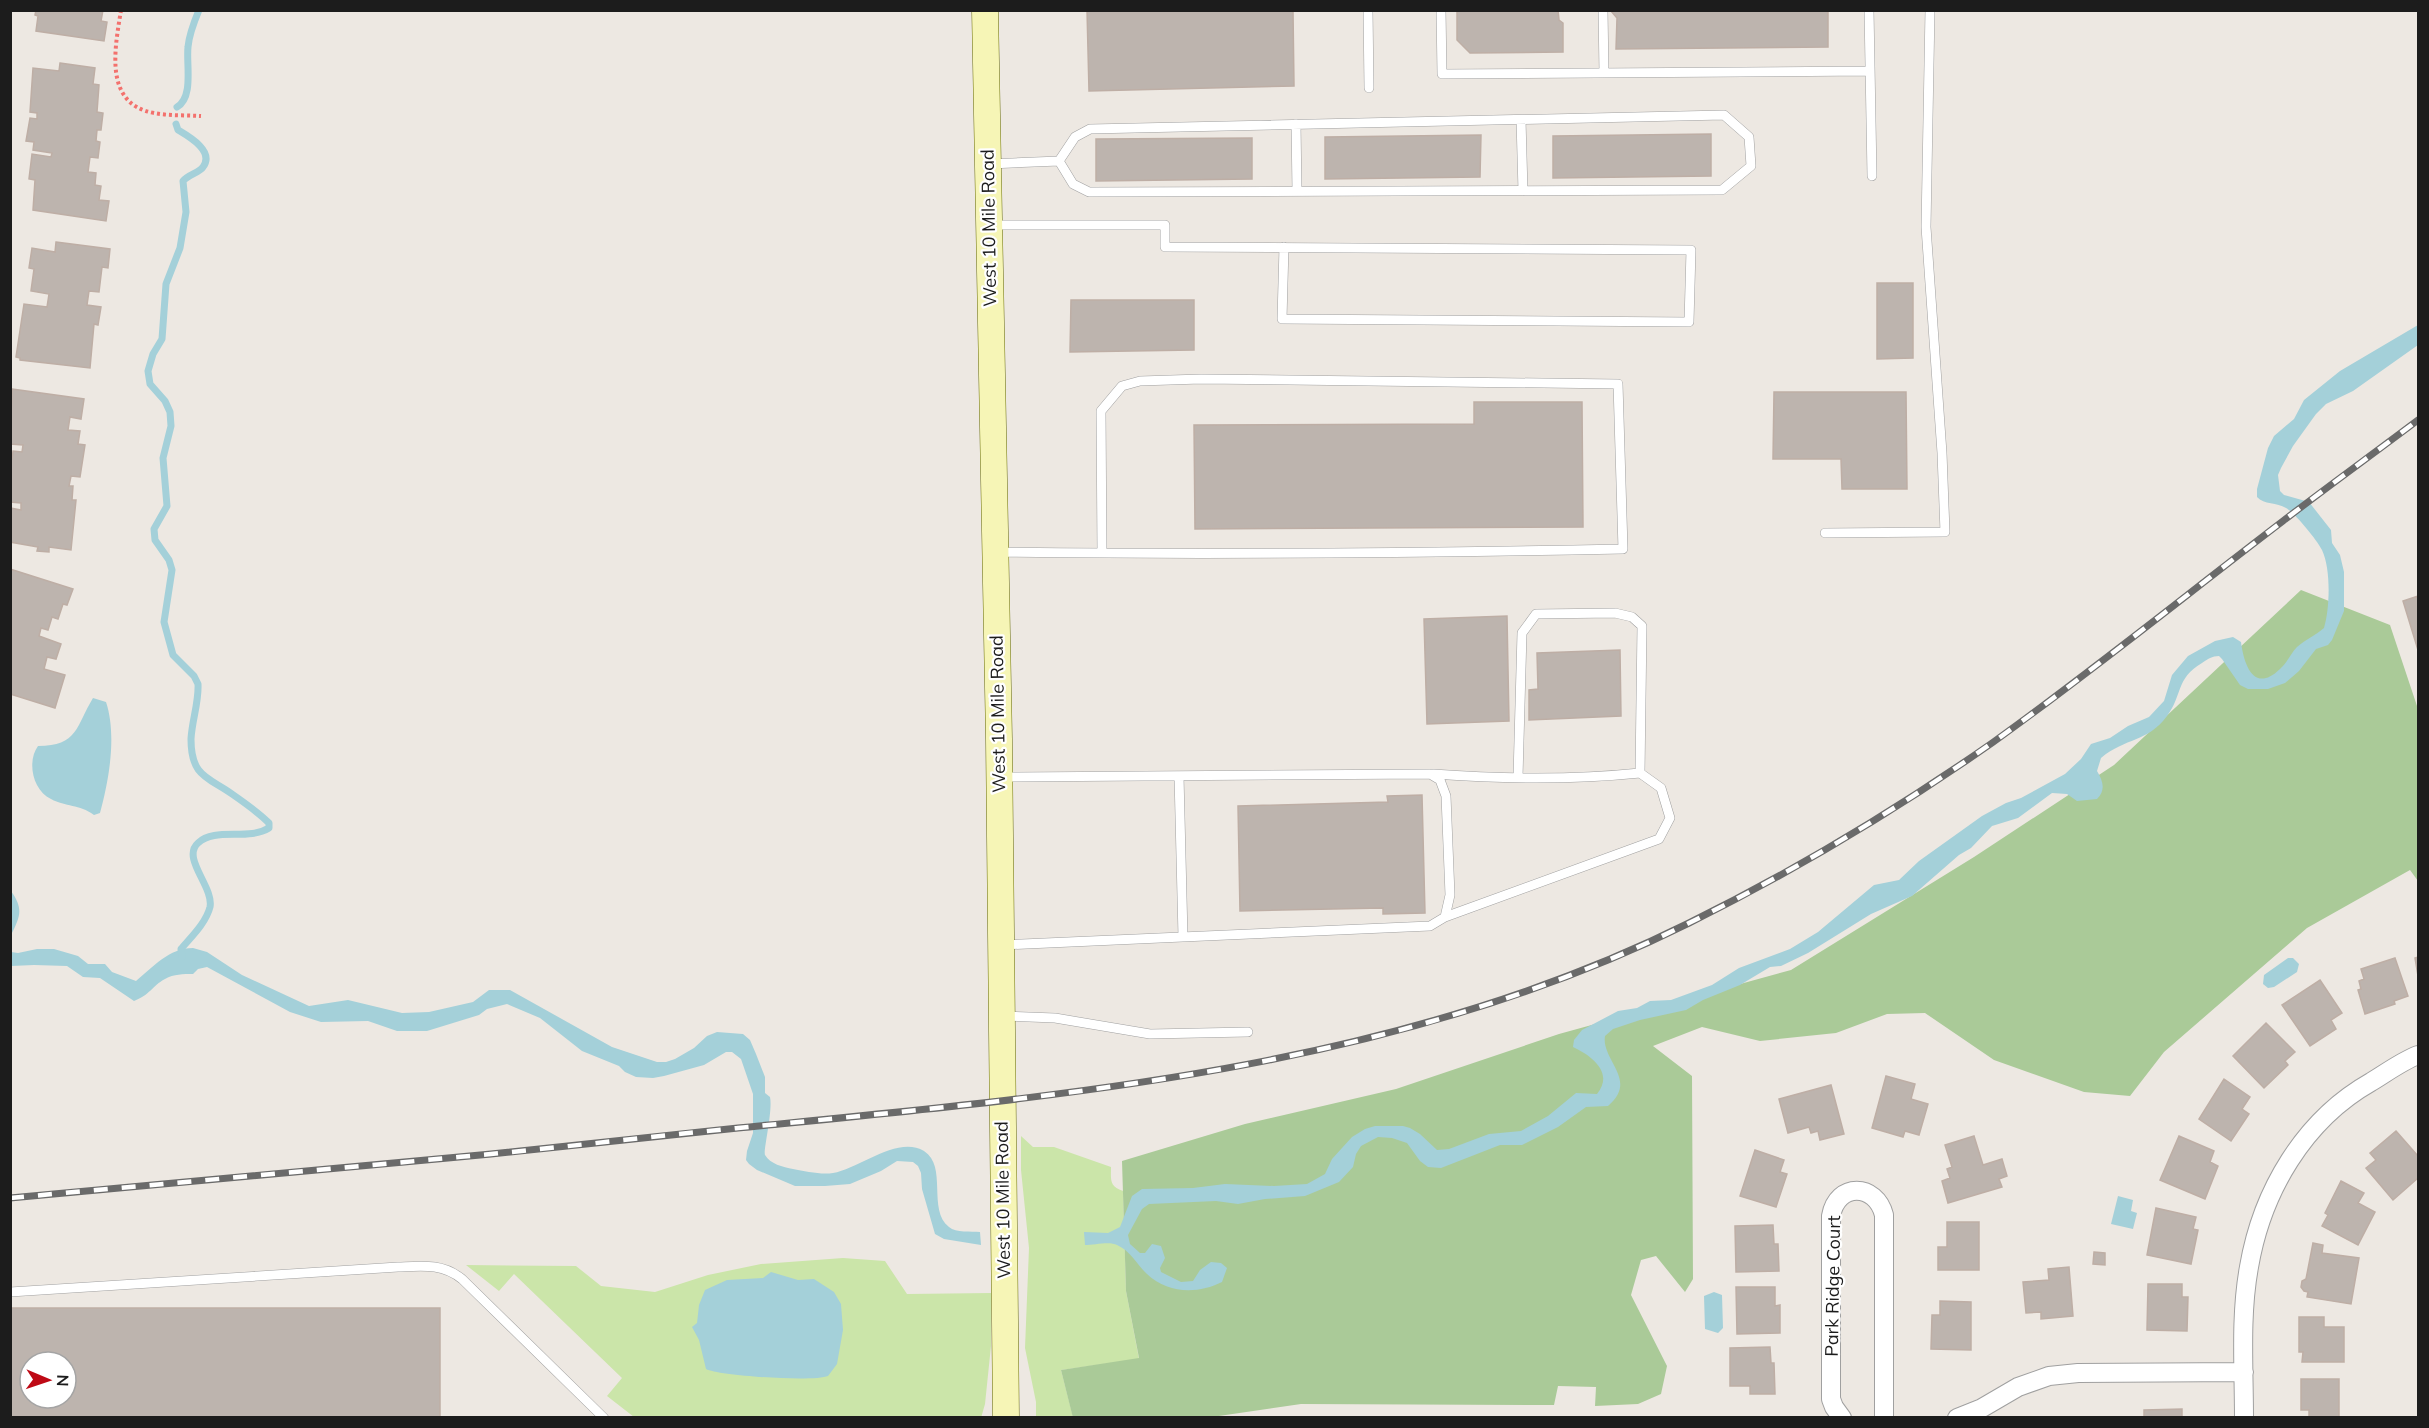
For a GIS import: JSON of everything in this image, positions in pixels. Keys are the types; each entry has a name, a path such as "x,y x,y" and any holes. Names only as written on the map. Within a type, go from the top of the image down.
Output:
{"main road":[{"name":"West 10 Mile Road","path":"985,10 999,777 1006,1418"}],"street":[{"path":"2244,1418 2245,1298 2248,1267 2262,1215 2272,1192 2305,1138 2328,1113 2354,1091 2418,1055"},
{"name":"Park Ridge Court","path":"1842,1418 1831,1399 1831,1216 1838,1199 1847,1193 1857,1191 1872,1195 1882,1207 1884,1215 1884,1418"},
{"path":"1957,1418 1982,1408 2018,1387 2049,1376 2078,1373 2244,1372"}],"lane":[{"path":"1368,10 1369,88"},
{"path":"1441,10 1442,74 1870,71"},
{"path":"1603,10 1604,73"},
{"path":"1869,10 1872,176"},
{"path":"1825,533 1945,532 1942,453 1926,227 1930,10"},
{"path":"1724,115 1749,137 1751,166 1722,190 1089,192 1073,184 1059,161 1075,137 1090,129 1724,115"},
{"path":"1521,120 1522,190"},
{"path":"1296,124 1298,191"},
{"path":"988,164 1059,161"},
{"path":"989,225 1165,225 1165,247 1284,247 1691,249 1689,322 1282,319 1284,247"},
{"path":"995,552 1102,553 1359,554 1623,549 1618,384 1201,379 1140,381 1122,386 1101,411 1102,553"},
{"path":"1518,777 1522,633 1536,614 1615,613 1632,617 1642,626 1640,773"},
{"path":"999,777 1430,774 1472,777 1607,777 1640,773 1661,788 1670,818 1659,839 1445,917 1430,926 1000,945"},
{"path":"1430,774 1440,780 1446,796 1450,895 1445,917"},
{"path":"1179,776 1183,937"},
{"path":"1000,1016 1055,1018 1150,1034 1248,1032"},
{"path":"10,1292 436,1267 451,1271 462,1280 604,1418"}],"path":[{"path":"121,10 116,41 116,63 117,79 126,100 135,107 154,113 201,116"}],"green space":[{"path":"2301,590 2390,625 2418,709 2418,881 2410,870 2307,928 2164,1052 2130,1096 2084,1092 1994,1060 1925,1013 1887,1014 1836,1033 1760,1041 1702,1027 1653,1046 1692,1076 1693,1279 1685,1292 1656,1256 1641,1260 1631,1295 1667,1366 1661,1394 1638,1404 1595,1406 1596,1387 1558,1386 1554,1405 1301,1404 1212,1417 1073,1418 1061,1370 1139,1358 1126,1291 1122,1161 1245,1124 1396,1089 1559,1034 1791,970 1974,857 2114,765"},
{"path":"1021,1136 1033,1147 1054,1147 1111,1167 1113,1185 1123,1191 1126,1291 1139,1359 1061,1370 1073,1417 1036,1417 1036,1402 1025,1348 1029,1248 1021,1170"},
{"path":"843,1258 885,1261 907,1294 991,1293 991,1346 985,1404 981,1418 634,1417 607,1396 622,1378 514,1274 499,1291 466,1265 576,1266 601,1286 655,1292 708,1275 761,1264"}],"water":[{"path":"2418,325 2418,345 2353,391 2326,404 2316,414 2293,446 2278,475 2280,491 2284,495 2309,502 2331,530 2332,543 2340,555 2344,572 2344,611 2332,640 2328,645 2316,649 2299,671 2285,683 2268,689 2248,689 2240,685 2219,656 2210,658 2187,675 2172,708 2159,725 2144,736 2119,746 2101,758 2097,771 2103,789 2097,799 2077,801 2067,794 2052,793 2018,818 1992,826 1971,848 1959,855 1912,896 1871,914 1808,953 1781,966 1770,967 1740,985 1703,1000 1686,1010 1640,1020 1613,1029 1605,1036 1605,1045 1617,1070 1620,1087 1617,1097 1608,1106 1586,1107 1558,1127 1522,1145 1500,1145 1441,1168 1428,1167 1420,1161 1407,1143 1392,1138 1378,1137 1361,1146 1356,1154 1353,1167 1339,1182 1305,1196 1238,1204 1216,1201 1149,1204 1142,1209 1128,1235 1130,1244 1140,1253 1145,1253 1152,1244 1161,1246 1165,1258 1160,1268 1161,1272 1181,1282 1193,1281 1200,1270 1211,1262 1221,1263 1227,1268 1222,1282 1203,1289 1183,1290 1155,1281 1126,1251 1114,1244 1085,1245 1084,1232 1108,1233 1120,1227 1132,1196 1142,1189 1193,1188 1225,1184 1274,1186 1307,1184 1325,1174 1332,1159 1352,1137 1375,1126 1410,1128 1437,1150 1449,1149 1489,1134 1521,1131 1548,1116 1576,1093 1597,1094 1602,1086 1602,1072 1598,1065 1573,1047 1574,1040 1582,1030 1618,1011 1637,1008 1650,1001 1671,1000 1712,985 1739,968 1790,949 1818,932 1874,885 1899,880 1919,861 1982,816 2065,774 2081,759 2091,744 2110,738 2128,726 2149,717 2164,701 2172,675 2188,656 2215,641 2233,637 2241,642 2252,674 2263,679 2271,676 2282,667 2297,647 2324,628 2329,589 2325,558 2311,534 2286,508 2257,497 2268,448 2274,436 2294,419 2304,400 2340,371"},
{"path":"93,698 106,702 111,729 109,772 100,813 94,815 83,809 57,802 45,795 39,789 32,767 38,746 51,745 68,738 79,725"},
{"path":"11,891 18,903 19,913 11,935"},
{"path":"193,948 207,952 242,975 309,1006 348,1000 402,1013 429,1012 473,1002 489,990 510,990 612,1047 657,1062 675,1059 694,1048 707,1036 717,1032 743,1034 750,1040 756,1054 765,1077 765,1093 770,1097 765,1155 770,1161 789,1168 833,1173 891,1150 914,1147 924,1151 931,1158 935,1167 939,1210 943,1219 949,1227 956,1230 980,1232 981,1245 944,1239 935,1234 922,1189 921,1173 913,1162 897,1161 881,1171 850,1184 825,1186 795,1186 757,1170 749,1164 746,1160 753,1133 753,1094 741,1059 732,1052 726,1052 704,1065 664,1076 636,1077 619,1066 582,1051 540,1018 507,1004 427,1031 397,1031 368,1021 321,1022 290,1012 207,967 198,969 193,974 168,977 134,1001 100,978 83,977 67,966 11,966 11,952 54,949 78,956 88,964 105,964 112,972 136,981 169,955 176,951"},
{"path":"2288,958 2293,958 2299,964 2297,972 2274,987 2268,988 2263,984 2264,975"},
{"path":"2118,1196 2133,1200 2131,1211 2137,1213 2133,1229 2111,1224"},
{"path":"771,1272 798,1280 814,1279 834,1292 841,1304 843,1330 837,1364 828,1376 819,1378 767,1377 729,1374 706,1369 699,1340 692,1327 697,1323 699,1305 705,1290 727,1280 763,1278"},
{"path":"1714,1292 1722,1295 1723,1328 1718,1333 1705,1329 1704,1296"}],"building":[{"path":"36,10 103,10 101,21 107,22 104,41 36,31 38,16 35,15"},
{"path":"1087,10 1293,10 1294,86 1089,91"},
{"path":"1457,10 1558,10 1559,20 1563,23 1563,52 1470,53 1457,40"},
{"path":"1828,10 1828,47 1616,49 1617,18 1611,11"},
{"path":"60,63 95,68 93,84 99,85 97,112 103,113 101,130 97,130 96,141 100,142 98,158 90,157 88,172 96,173 95,185 101,186 99,200 109,201 106,221 33,210 35,180 29,179 32,154 51,157 52,153 33,150 34,142 26,141 30,118 37,119 37,113 30,112 33,68 59,71"},
{"path":"1711,134 1711,176 1553,178 1553,136"},
{"path":"1481,135 1480,177 1325,179 1325,137"},
{"path":"1252,138 1252,179 1096,181 1096,139"},
{"path":"56,242 110,249 108,268 102,267 99,292 89,291 87,305 101,307 98,325 94,324 90,368 20,360 16,357 24,304 47,307 49,294 31,291 34,269 29,268 32,248 55,252"},
{"path":"1877,283 1913,283 1913,358 1877,359"},
{"path":"1071,300 1194,300 1194,350 1070,352"},
{"path":"12,389 84,399 81,419 70,417 68,430 80,431 78,444 85,445 80,477 71,476 69,486 73,486 72,500 76,500 71,550 49,547 49,552 37,551 38,547 10,542 10,508 21,510 21,503 10,502 10,459 12,459 13,451 22,452 23,445 10,444"},
{"path":"1774,392 1906,392 1907,489 1842,489 1841,459 1773,459"},
{"path":"1474,402 1582,402 1583,527 1195,529 1194,425 1474,424"},
{"path":"10,569 73,589 67,605 63,604 58,619 52,617 48,630 41,628 39,636 61,644 56,659 47,657 44,669 65,675 55,708 10,694"},
{"path":"2418,596 2418,650 2403,601"},
{"path":"1507,616 1509,721 1427,724 1424,619"},
{"path":"1620,650 1621,716 1529,720 1529,690 1538,689 1537,653"},
{"path":"1422,795 1425,913 1383,914 1383,908 1240,911 1238,806 1388,802 1387,796"},
{"path":"2418,957 2418,976 2415,958"},
{"path":"2395,958 2408,996 2394,1001 2395,1004 2365,1014 2358,990 2361,989 2359,981 2364,979 2361,969"},
{"path":"2320,980 2342,1013 2331,1020 2336,1029 2310,1046 2282,1005"},
{"path":"2266,1023 2295,1052 2285,1061 2288,1065 2264,1088 2233,1056"},
{"path":"1886,1076 1915,1084 1911,1099 1928,1104 1919,1135 1905,1131 1903,1137 1872,1128"},
{"path":"2224,1079 2250,1097 2242,1109 2249,1114 2231,1141 2199,1119"},
{"path":"1831,1085 1844,1134 1820,1140 1818,1131 1811,1133 1809,1127 1788,1133 1779,1099"},
{"path":"2396,1131 2418,1156 2418,1178 2393,1200 2366,1168 2376,1160 2370,1153"},
{"path":"1974,1136 1983,1165 2002,1159 2007,1176 1999,1179 2002,1187 1948,1203 1942,1181 1950,1178 1947,1169 1952,1167 1945,1145"},
{"path":"2179,1136 2214,1151 2210,1162 2218,1166 2205,1199 2160,1180"},
{"path":"1755,1150 1784,1160 1780,1172 1787,1174 1776,1207 1740,1196"},
{"path":"2341,1181 2364,1193 2358,1203 2375,1212 2358,1245 2322,1226 2328,1215 2325,1213"},
{"path":"2156,1208 2196,1217 2193,1229 2198,1230 2191,1264 2147,1255"},
{"path":"1947,1222 1979,1222 1979,1270 1938,1270 1938,1247 1947,1247"},
{"path":"1773,1225 1774,1244 1778,1244 1779,1271 1736,1272 1735,1226"},
{"path":"2313,1243 2323,1245 2322,1253 2359,1258 2351,1304 2307,1297 2308,1292 2301,1287 2302,1281 2306,1279"},
{"path":"2094,1252 2105,1253 2105,1265 2093,1264"},
{"path":"2069,1267 2073,1316 2041,1319 2041,1312 2026,1313 2023,1282 2049,1280 2048,1269"},
{"path":"2148,1284 2182,1284 2182,1297 2188,1297 2187,1331 2147,1330"},
{"path":"1736,1287 1775,1287 1775,1306 1780,1305 1780,1333 1737,1334"},
{"path":"1940,1301 1971,1302 1971,1350 1931,1349 1932,1315 1940,1315"},
{"path":"10,1308 440,1308 440,1418 10,1418"},
{"path":"2299,1317 2324,1317 2324,1327 2344,1327 2344,1362 2302,1362 2303,1352 2299,1352"},
{"path":"1770,1347 1771,1363 1774,1363 1775,1394 1750,1394 1750,1386 1730,1386 1730,1348"},
{"path":"2301,1379 2339,1379 2339,1418 2309,1418 2309,1410 2301,1410"},
{"path":"2182,1409 2182,1418 2144,1418 2144,1410"}],"waterway":[{"path":"177,107 186,96 189,42 199,10"},
{"path":"176,124 178,130 199,145 206,155 206,161 201,169 183,181 186,212 180,248 166,284 162,339 153,354 148,371 150,384 165,401 170,412 171,426 163,458 167,506 154,529 155,540 169,560 172,570 164,622 173,655 194,676 198,684 191,739 194,761 198,769 208,779 247,804 269,823 269,828 261,832 205,838 194,849 195,865 210,899 210,907 202,924 181,949 182,957"}],"railway":[{"path":"10,1198 522,1151 1103,1088 1224,1069 1344,1044 1461,1013 1577,973 1689,923 1806,861 1882,816 1956,768 2029,716 2418,420"}]}
